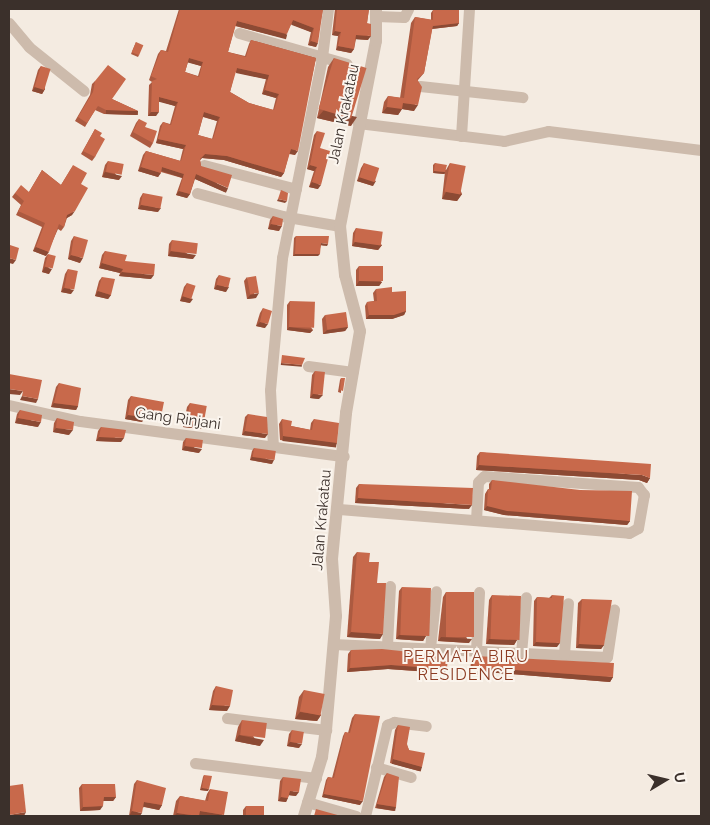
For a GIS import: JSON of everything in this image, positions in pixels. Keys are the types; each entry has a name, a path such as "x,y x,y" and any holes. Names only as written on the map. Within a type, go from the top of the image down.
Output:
{"street":[{"path":"273,447 271,382 282,258 322,57 328,9"},
{"path":"376,12 404,17 408,9"},
{"path":"461,136 469,9"},
{"name":"Jalan Krakatau","path":"304,816 316,778 326,730 336,616 332,559 339,509 346,413 360,332 342,262 340,226 358,123 370,71 376,12"},
{"path":"9,23 29,47 84,91"},
{"path":"239,33 370,71"},
{"path":"420,86 522,97"},
{"path":"358,123 512,141 548,131 701,150"},
{"path":"204,165 296,189"},
{"path":"197,193 289,217 340,226"},
{"path":"308,366 353,372"},
{"name":"Gang Rinjani","path":"9,405 80,421 344,456"},
{"path":"339,509 476,520 634,532 638,528 643,492 638,487 484,476 478,482 476,520"},
{"path":"387,645 390,586"},
{"path":"430,648 436,591"},
{"path":"476,650 480,592"},
{"path":"521,653 526,597"},
{"path":"564,654 568,604"},
{"path":"333,644 609,656 614,610"},
{"path":"227,718 326,730"},
{"path":"365,816 387,725 394,722 426,726"},
{"path":"195,763 316,778"},
{"path":"376,767 411,777"},
{"path":"307,802 356,816"}],"building":[{"path":"180,9 323,9 318,43 311,41 314,28 293,20 287,34 237,21 228,52 246,57 251,40 316,58 298,151 291,149 284,173 227,156 205,154 200,159 201,166 232,175 228,188 196,174 190,194 179,191 184,174 162,167 161,173 141,167 146,151 181,161 186,145 158,139 163,122 171,125 178,102 159,97 159,112 151,112 152,81 157,79 151,76 161,50 168,52","holes":["189,58 203,62 199,77 185,72","237,68 269,75 265,90 279,94 274,110 249,103 230,92","204,112 220,117 213,139 198,135"]},
{"path":"337,9 369,9 367,23 371,24 371,36 356,35 354,49 338,46 341,32 335,31"},
{"path":"433,10 459,10 459,23 433,26"},
{"path":"415,17 434,20 424,73 417,79 422,87 418,105 403,103 402,109 387,107 388,96 404,98"},
{"path":"136,42 143,45 139,55 132,52"},
{"path":"334,58 367,68 351,119 319,109"},
{"path":"108,65 126,79 112,99 138,111 106,110 98,106 87,123 78,117 93,92 95,81"},
{"path":"41,66 51,69 44,90 35,87"},
{"path":"139,119 147,123 145,127 157,131 153,143 133,132"},
{"path":"95,129 102,133 100,136 105,139 95,157 83,151"},
{"path":"317,131 325,133 320,148 330,151 321,185 312,182 317,167 310,165"},
{"path":"108,161 124,164 122,175 106,172"},
{"path":"364,163 379,168 375,182 359,177"},
{"path":"435,163 447,165 445,172 434,171"},
{"path":"450,163 466,166 460,195 444,191"},
{"path":"73,165 87,173 81,184 88,188 75,211 67,215 64,227 59,224 49,252 36,247 45,223 18,211 24,201 15,193 21,185 29,192 42,170 61,185"},
{"path":"281,190 288,193 287,201 278,199"},
{"path":"143,193 163,197 160,209 141,205"},
{"path":"273,216 283,219 282,226 271,224"},
{"path":"356,228 383,232 381,246 354,242"},
{"path":"74,236 88,240 83,258 71,255"},
{"path":"296,236 329,236 328,244 321,243 320,254 295,254"},
{"path":"172,240 198,243 196,254 171,251"},
{"path":"10,245 19,248 16,260 9,258"},
{"path":"105,251 127,255 125,261 155,264 154,275 122,272 123,269 102,263"},
{"path":"48,254 56,256 53,269 45,267"},
{"path":"359,266 383,266 383,281 359,281"},
{"path":"68,269 78,271 74,290 64,288"},
{"path":"219,275 231,278 228,288 217,285"},
{"path":"256,276 259,293 250,294 247,278"},
{"path":"102,277 115,279 111,295 98,291"},
{"path":"187,283 196,286 191,299 183,296"},
{"path":"392,287 392,292 406,291 406,311 394,315 369,315 367,302 377,301 376,289"},
{"path":"290,301 315,302 314,328 289,327"},
{"path":"263,308 272,311 268,324 260,322"},
{"path":"346,312 348,327 327,330 325,315"},
{"path":"282,355 305,358 302,365 281,363"},
{"path":"315,371 325,372 323,395 313,394"},
{"path":"9,374 42,380 38,399 22,396 23,391 9,389"},
{"path":"341,378 345,378 343,391 340,390"},
{"path":"59,383 81,388 78,406 54,403"},
{"path":"131,396 164,402 162,412 146,409 145,417 128,415"},
{"path":"190,403 207,406 203,426 187,423"},
{"path":"20,410 42,415 41,422 18,418"},
{"path":"248,414 267,417 268,434 245,431"},
{"path":"57,418 74,422 73,430 56,428"},
{"path":"282,419 292,421 291,426 312,430 314,419 339,423 337,443 283,436"},
{"path":"101,427 126,430 124,438 99,437"},
{"path":"186,438 203,440 202,448 185,446"},
{"path":"254,448 276,451 275,460 253,457"},
{"path":"480,452 651,464 650,478 642,475 479,465"},
{"path":"492,480 580,490 632,491 630,521 507,511 487,506 488,489 491,490"},
{"path":"359,484 473,488 472,505 358,498"},
{"path":"357,552 370,553 369,562 379,562 377,583 386,583 383,634 351,632"},
{"path":"402,587 431,588 429,636 400,635"},
{"path":"446,592 474,592 474,637 446,637"},
{"path":"492,595 521,596 519,640 490,639"},
{"path":"552,595 564,596 560,643 536,642 537,597 552,598"},
{"path":"582,599 612,600 604,645 579,644"},
{"path":"382,649 448,656 447,669 391,665 350,668 351,650"},
{"path":"474,656 614,663 613,677 488,668 487,671 473,669"},
{"path":"216,686 233,690 230,706 212,705"},
{"path":"304,690 325,694 320,716 300,712"},
{"path":"355,714 380,716 363,801 324,794 328,777 334,778 345,732 350,733"},
{"path":"242,720 267,723 265,738 240,735"},
{"path":"398,725 410,727 407,744 409,750 425,753 422,767 393,759"},
{"path":"292,730 304,732 302,744 290,742"},
{"path":"387,773 399,777 396,807 377,804"},
{"path":"204,775 212,776 209,789 202,788"},
{"path":"283,777 301,779 299,792 290,791 288,798 281,797"},
{"path":"137,780 166,788 162,805 144,802 142,813 132,811"},
{"path":"23,784 26,812 9,815 9,786"},
{"path":"82,784 115,784 116,797 104,797 103,806 83,807"},
{"path":"210,789 228,792 224,815 200,811 199,816 177,813 180,796 208,801"},
{"path":"246,806 264,806 264,816 246,816"},
{"path":"316,809 341,816 314,816"}],"district":[{"name":"PERMATA BIRU RESIDENCE","path":"466,666"}]}
